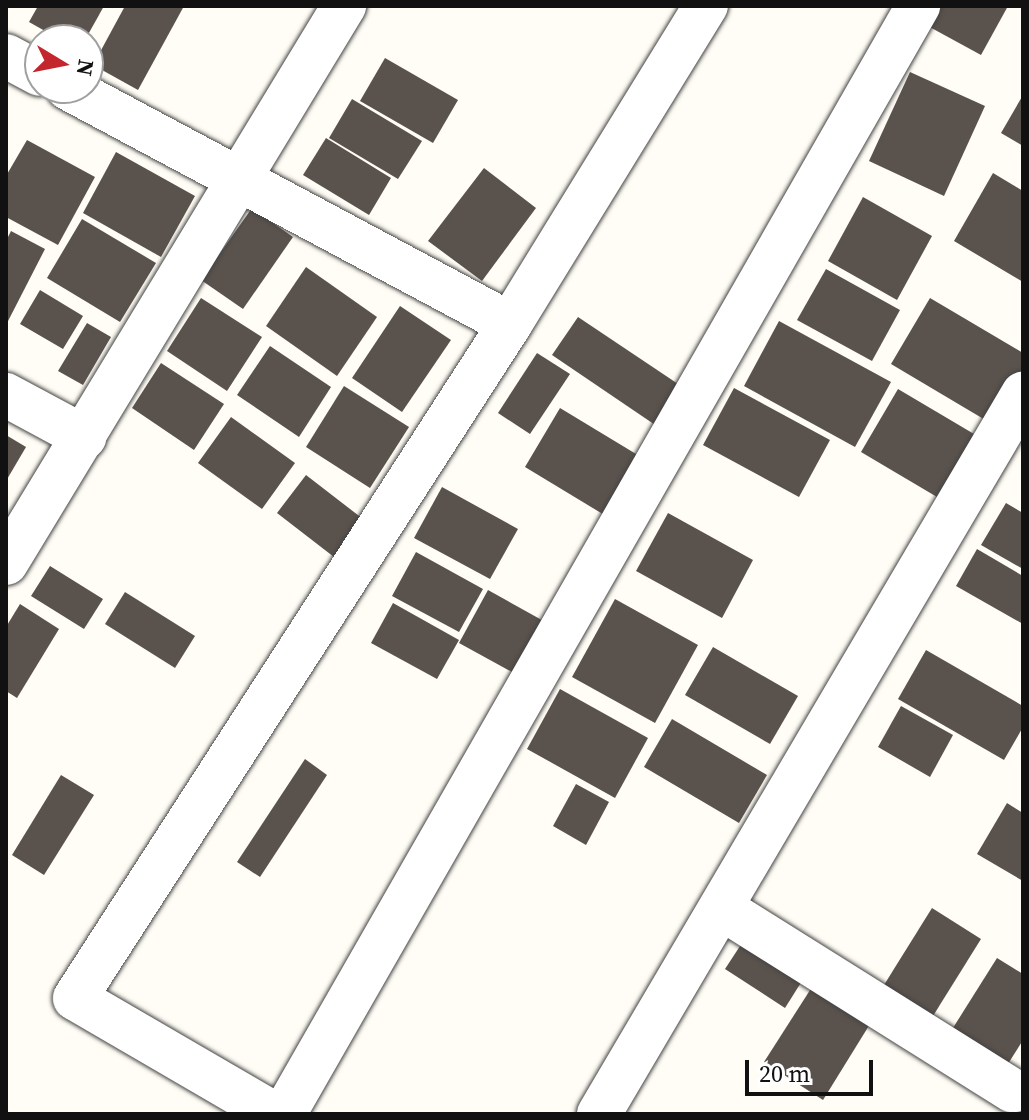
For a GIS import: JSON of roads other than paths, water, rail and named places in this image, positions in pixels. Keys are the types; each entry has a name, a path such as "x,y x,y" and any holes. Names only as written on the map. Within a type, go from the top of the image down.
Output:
{"street":[{"path":"6,563 344,6"},
{"path":"274,1114 75,998 510,324 706,6"},
{"path":"284,1114 918,6"},
{"path":"6,56 24,66"},
{"path":"99,104 242,177 510,324"},
{"path":"599,1114 723,909 1023,394"},
{"path":"6,395 84,437"},
{"path":"723,909 1012,1092"}]}
